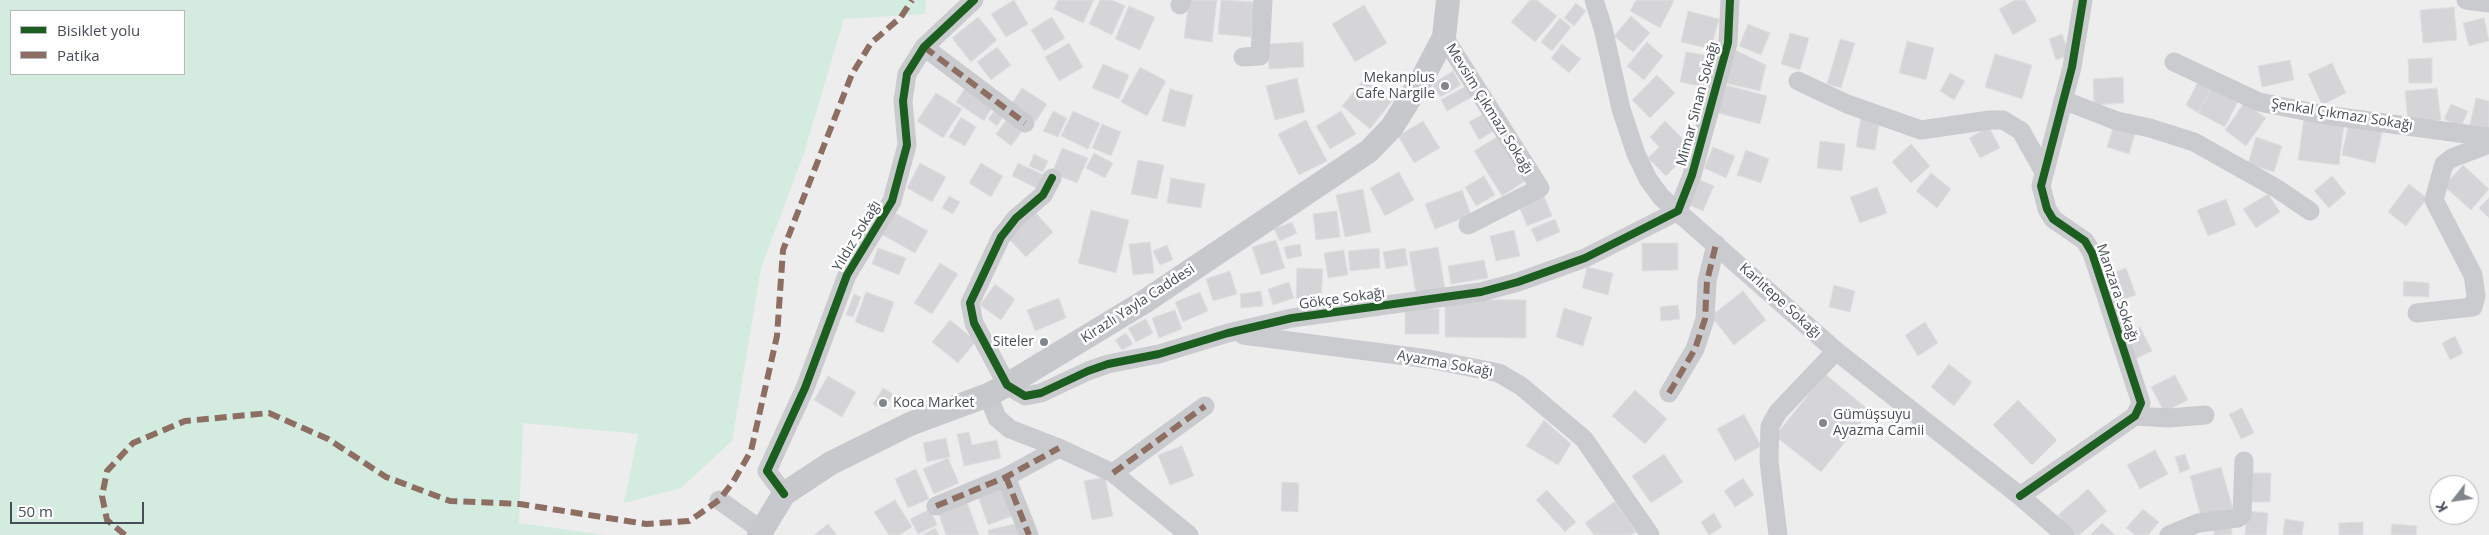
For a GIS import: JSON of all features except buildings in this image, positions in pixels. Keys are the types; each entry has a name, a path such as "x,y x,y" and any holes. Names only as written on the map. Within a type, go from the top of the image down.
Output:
{"main road":[{"name":"Kirazlı Yayla Caddesi","path":"760,532 784,494 831,463 910,424 998,390 1144,302 1369,151 1392,126 1422,79 1444,37 1448,0"}],"street":[{"name":"Yıldız Sokağı","path":"784,494 767,471 805,388 847,275 892,201 907,145 902,101 907,74 924,47 974,0"},
{"path":"1243,57 1260,56 1263,0"},
{"name":"Karlıtepe Sokağı","path":"1594,0 1603,28 1621,109 1636,154 1661,197 1836,351 2020,496 2065,535"},
{"name":"Mimar Sinan Sokağı","path":"1678,211 1692,176 1728,43 1730,0"},
{"name":"Manzara Sokağı","path":"2083,0 2072,67 2041,186 2047,209 2053,218 2085,241 2092,252 2141,403 2135,416"},
{"path":"2466,0 2489,3"},
{"name":"Mevsim Çıkmazı Sokağı","path":"1444,37 1540,188 1468,225"},
{"path":"924,47 1025,123"},
{"name":"Şenkal Çıkmazı Sokağı","path":"2174,62 2259,102 2325,115 2489,137"},
{"path":"1798,80 1847,104 1921,130 1990,120 2003,120 2021,130 2044,172"},
{"path":"2063,100 2117,121 2150,128 2194,142 2259,178 2310,211"},
{"path":"2417,313 2473,307 2476,296 2473,275 2434,200 2444,164 2452,158 2489,144"},
{"path":"1052,178 1043,195 1016,218 1001,237 970,303 974,323 998,390 998,418 1010,429 1059,448 1113,473 1188,535"},
{"name":"Gökçe Sokağı","path":"998,390 1024,396 1040,393 1088,370 1108,364 1159,354 1228,333 1292,318 1481,292 1518,282 1585,258 1678,211"},
{"path":"1669,393 1695,349 1705,319 1707,281 1716,244"},
{"name":"Ayazma Sokağı","path":"1228,333 1429,358 1499,373 1521,386 1584,439 1650,535"},
{"path":"1778,535 1769,461 1770,426 1778,412 1836,351"},
{"path":"1113,473 1205,406"},
{"path":"2020,496 2135,416 2169,418 2205,415"},
{"path":"936,506 1006,478 1059,448"},
{"path":"2169,535 2198,524 2238,518 2242,515 2244,461"},
{"path":"1006,478 1029,535"},
{"path":"719,500 760,532"}],"green space":[{"path":"0,0 926,0 925,14 844,19 803,156 761,268 732,441 681,488 624,503 638,434 523,423 519,523 605,535 0,535"}],"marked path":[{"path":"125,535 107,520 102,496 107,471 133,443 185,421 269,413 328,439 386,477 450,501 520,504 646,524 689,521 698,515 719,500 733,482 751,451 777,336 783,250 852,74 871,43 901,17 912,0"},
{"path":"924,47 1025,123"},
{"path":"1669,393 1695,349 1705,319 1707,281 1716,244"},
{"path":"1113,473 1205,406"},
{"path":"936,506 1006,477 1059,448"},
{"path":"1006,477 1029,535"}],"cycle path":[{"path":"784,494 767,471 805,388 847,275 892,201 907,145 903,101 907,74 924,47 974,0"},
{"path":"1052,178 1043,195 1016,218 1001,237 970,303 974,323 1007,385 1025,396 1041,393 1088,371 1108,364 1159,354 1228,333 1292,318 1481,292 1518,282 1585,258 1678,211 1692,175 1728,43 1730,0"},
{"path":"2020,496 2135,416 2141,403 2092,253 2085,241 2053,219 2047,209 2041,186 2072,67 2083,0"}],"place":[{"name":"Mekanplus Cafe Nargile","path":"1445,86"},
{"name":"Siteler","path":"1044,342"},
{"name":"Koca Market","path":"883,403"},
{"name":"Gümüşsuyu Ayazma Camii","path":"1823,423"}]}
